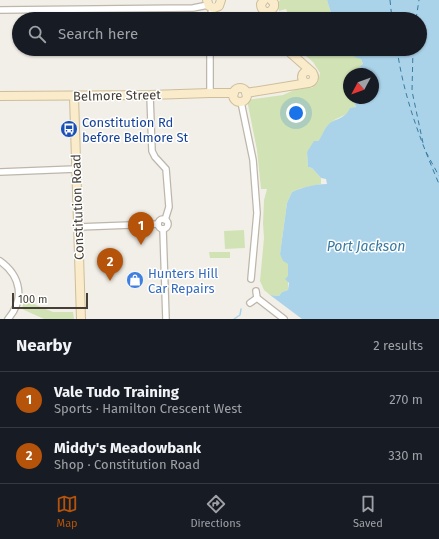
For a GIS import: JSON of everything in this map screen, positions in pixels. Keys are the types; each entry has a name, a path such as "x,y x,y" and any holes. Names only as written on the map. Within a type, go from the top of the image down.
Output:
{"main road":[{"path":"209,4 219,6 221,0"},
{"path":"253,0 269,1"},
{"path":"267,12 261,7 269,1"},
{"path":"246,93 308,83 313,80 314,76 312,73 293,56"},
{"path":"298,61 302,70 303,80 308,83"},
{"path":"291,86 307,71 312,73"},
{"path":"240,88 246,93 246,98 241,102 235,99 234,94 236,90 240,88"},
{"name":"Belmore Street","path":"0,96 150,96 210,93 234,94"},
{"name":"Constitution Road","path":"74,96 81,319"}],"street":[{"path":"0,10 193,8 209,4"},
{"path":"210,56 210,93"},
{"path":"150,96 152,151 155,157 166,169 167,175 169,207 165,220 167,225 163,229 166,319"},
{"path":"241,102 253,160 257,213 250,279"},
{"path":"0,172 76,169"},
{"path":"78,227 158,224 160,220 165,220"},
{"path":"158,224 159,228 163,229"},
{"path":"0,261 13,274 19,291 18,304 8,319"},
{"path":"256,291 257,298 284,319"},
{"path":"250,303 257,298"}],"green space":[{"path":"280,0 327,0 331,12 287,12 286,9 279,11 278,3"},
{"path":"306,56 355,56 361,59 363,64 360,66 361,68 343,68 343,104 355,104 356,107 327,126 321,138 307,152 308,167 312,168 321,178 321,184 292,192 287,203 280,254 288,264 288,290 282,292 279,296 270,295 264,290 260,281 264,238 264,200 267,189 261,189 257,150 247,100 283,95 301,87 312,88 318,82 320,73 313,62"},
{"path":"244,230 245,248 225,249 224,231"},
{"path":"209,252 230,252 230,258 210,258"},
{"path":"24,300 53,312 73,312 74,319 44,319 22,309"}],"water":[{"name":"Port Jackson","path":"327,0 439,0 439,319 302,319 270,295 279,296 282,292 288,290 289,283 285,279 288,276 288,264 283,261 280,254 287,203 292,192 309,186 327,184 326,179 321,178 312,168 308,167 307,152 314,141 318,141 327,126 345,115 350,108 356,107 355,104 379,104 379,68 361,68 360,66 363,64 361,59 352,56 427,56 427,12 331,12"}],"waterway":[{"path":"234,319 240,315 241,309"}],"ferry route":[{"path":"390,0 391,12"},
{"path":"417,12 419,0"},
{"path":"398,56 408,101 425,151 439,184"},
{"path":"413,56 412,91 423,143"},
{"path":"426,152 439,176"}],"place":[{"name":"Constitution Rd before Belmore St","path":"69,129"},
{"name":"Vale Tudo Training","path":"141,245"},
{"name":"Hunters Hill Car Repairs","path":"135,280"},
{"name":"Middy's Meadowbank","path":"110,281"}]}
